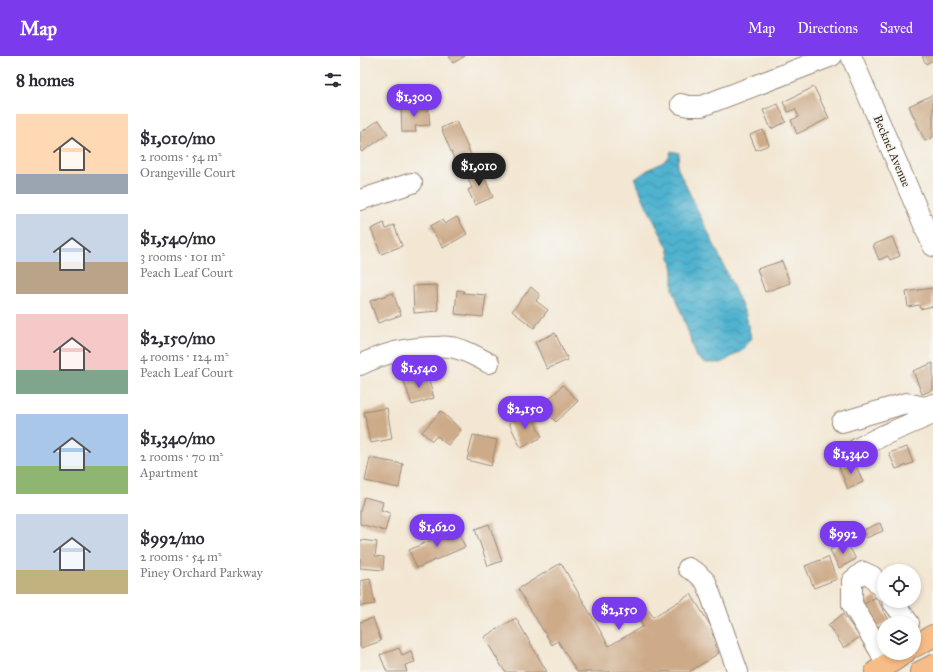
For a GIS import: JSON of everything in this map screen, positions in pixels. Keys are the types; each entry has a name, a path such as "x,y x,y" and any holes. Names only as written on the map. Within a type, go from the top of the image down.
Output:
{"main road":[{"path":"881,669 893,660"},
{"path":"921,672 933,666"}],"street":[{"path":"681,104 688,106 702,106 832,56"},
{"name":"Becknel Avenue","path":"851,56 933,246"},
{"path":"360,200 412,183"},
{"path":"360,365 387,354 412,348 431,347 450,347 467,352 489,363"},
{"path":"842,422 906,402 926,407 933,404"},
{"path":"858,448 933,414"},
{"path":"688,568 697,573 706,582 735,666"},
{"path":"877,582 872,576 863,572 852,581 852,604 880,651 881,669"},
{"path":"897,608 904,616"}],"water":[{"path":"671,151 679,153 677,167 746,315 751,338 743,350 721,363 704,363 697,357 673,289 673,270 668,248 646,205 635,179 669,158"}],"building":[{"path":"449,56 465,56 453,63"},
{"path":"922,56 933,56 933,60 926,64"},
{"path":"814,87 829,118 797,134 791,120 799,117 795,109 788,112 783,102"},
{"path":"932,95 933,137 925,141 909,106"},
{"path":"778,104 786,122 771,129 763,110"},
{"path":"428,106 430,125 415,126 416,132 402,132 401,108"},
{"path":"379,120 388,134 362,152 360,150 360,133"},
{"path":"456,121 471,155 455,161 441,128"},
{"path":"763,130 769,145 756,150 750,135"},
{"path":"480,168 493,197 475,205 468,190 472,188 466,174"},
{"path":"457,217 467,234 443,248 430,226 442,220 445,224"},
{"path":"384,223 386,229 394,225 402,246 381,254 371,229"},
{"path":"892,237 900,256 890,260 888,256 879,260 873,245"},
{"path":"782,261 790,283 765,292 757,269"},
{"path":"437,285 438,311 414,313 413,286"},
{"path":"531,287 540,295 536,301 548,310 534,328 512,311"},
{"path":"932,288 933,306 920,309 919,305 908,307 906,292"},
{"path":"457,290 464,291 463,293 486,295 483,317 455,314"},
{"path":"393,293 401,315 378,323 370,301"},
{"path":"555,333 568,360 547,369 535,342"},
{"path":"933,363 933,390 922,394 913,371"},
{"path":"427,374 434,398 412,405 404,381"},
{"path":"563,385 578,401 556,422 541,407"},
{"path":"387,408 392,439 370,443 364,412"},
{"path":"441,411 461,430 448,445 437,436 432,441 422,432"},
{"path":"530,413 542,437 521,448 509,423"},
{"path":"473,435 497,440 491,466 467,460"},
{"path":"907,447 913,463 896,469 889,453"},
{"path":"370,458 403,464 399,488 365,481"},
{"path":"854,461 863,482 848,489 839,467"},
{"path":"364,497 383,502 381,510 390,513 385,531 360,524 360,511"},
{"path":"880,523 883,531 866,538 863,530"},
{"path":"489,524 502,561 488,566 475,529"},
{"path":"457,529 465,547 417,568 409,550"},
{"path":"360,540 377,542 375,556 384,557 383,570 360,568"},
{"path":"846,541 856,559 839,568 830,550"},
{"path":"828,557 837,579 814,588 805,566"},
{"path":"561,563 609,646 643,626 635,613 646,606 653,617 691,594 715,633 712,634 718,643 714,645 719,653 689,672 577,672 558,641 552,645 518,589"},
{"path":"370,579 375,604 360,606 360,581"},
{"path":"876,597 877,608 882,608 887,616 877,616 877,628 873,630 859,607"},
{"path":"843,614 860,637 844,648 828,625"},
{"path":"373,618 381,641 361,648 360,622"},
{"path":"516,618 547,672 505,672 484,637"},
{"path":"399,648 402,655 411,651 415,662 405,665 407,672 387,672 380,655"}]}
